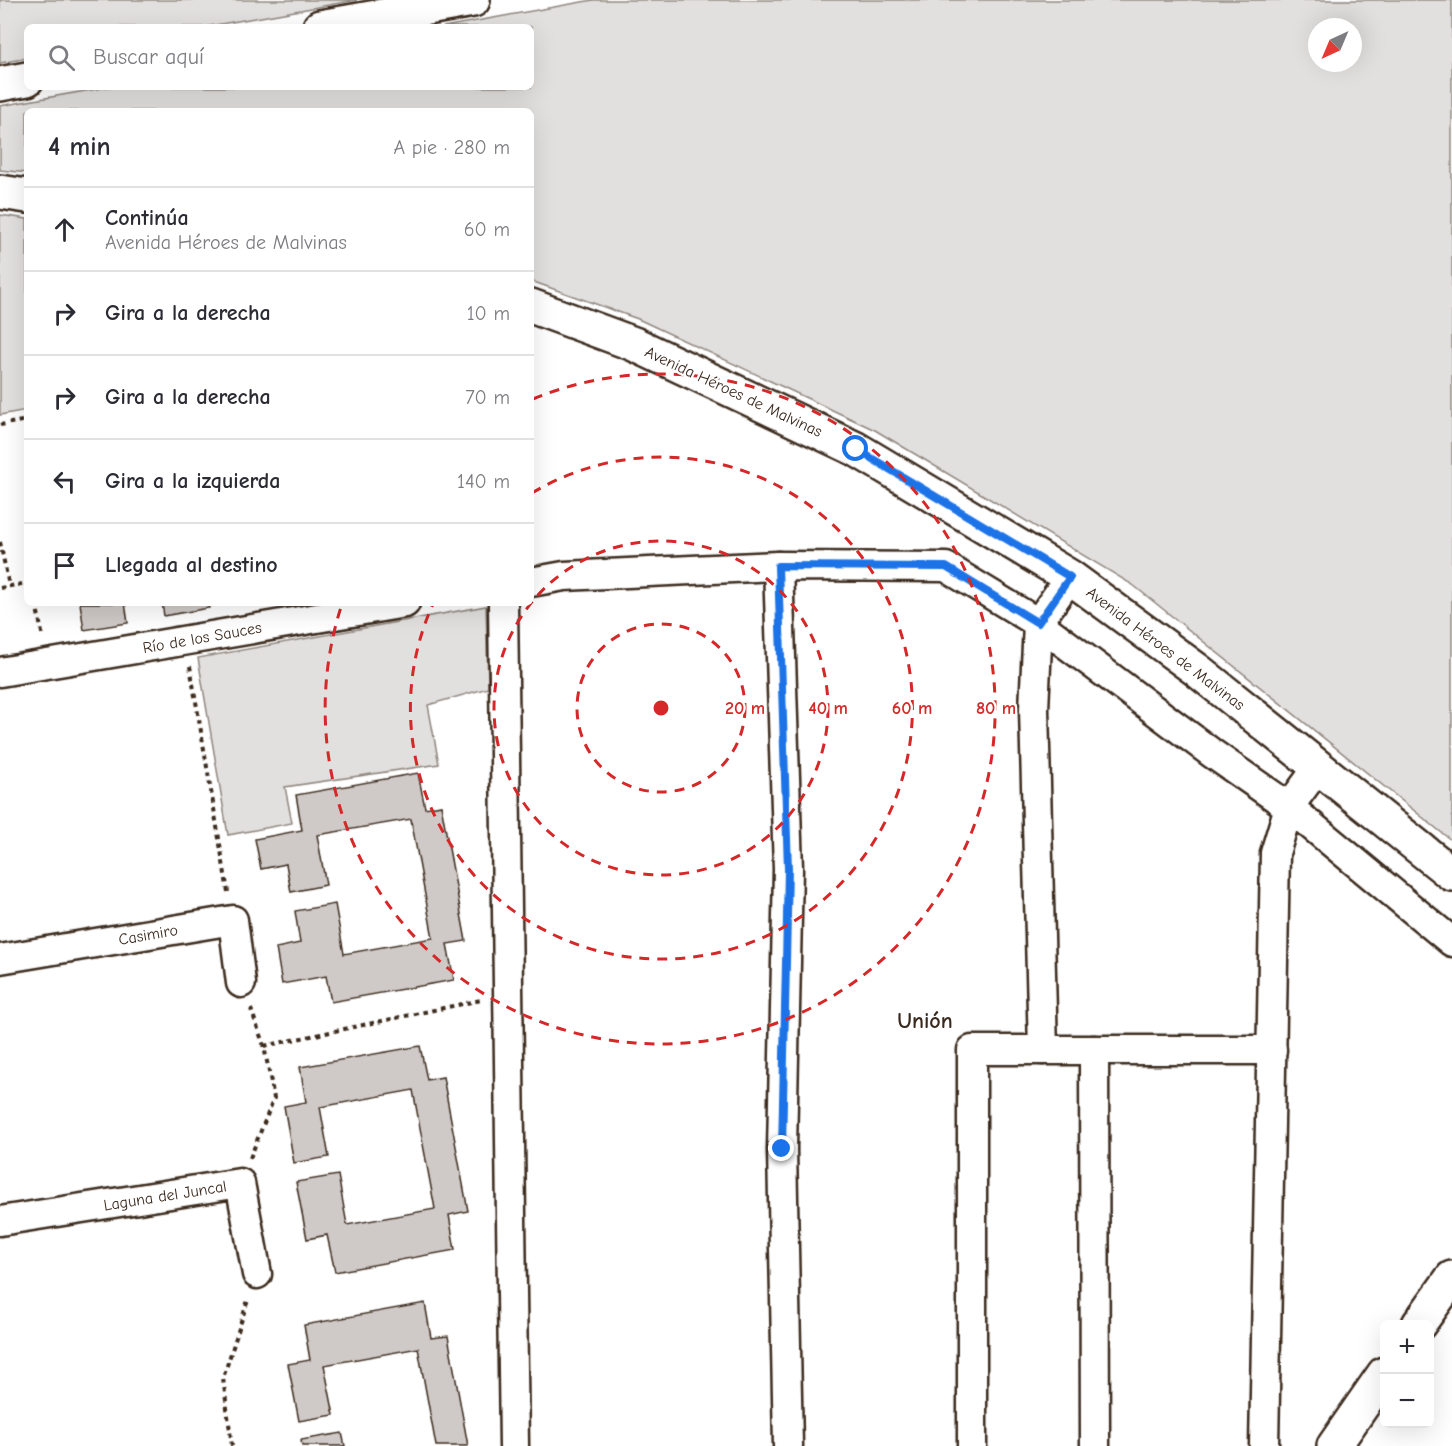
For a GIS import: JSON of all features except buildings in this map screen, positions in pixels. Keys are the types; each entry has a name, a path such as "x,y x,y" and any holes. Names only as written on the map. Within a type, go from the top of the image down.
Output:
{"main road":[{"path":"337,24 473,0"},
{"path":"0,84 24,80"},
{"path":"0,192 24,196"},
{"name":"Avenida Héroes de Malvinas","path":"534,307 634,344 856,449 1070,577 1197,670 1452,874"},
{"path":"1422,1320 1452,1278"},
{"path":"1334,1446 1380,1380"}],"street":[{"path":"534,581 564,576 778,566 946,567 1038,623 1213,754 1289,807 1452,942"},
{"path":"778,566 788,869 782,1149 789,1446"},
{"path":"1043,1050 1034,709 1038,623 1070,577"},
{"name":"Río de los Sauces","path":"0,672 387,606"},
{"path":"503,606 514,1446"},
{"path":"1264,1446 1275,853 1289,807 1319,766"},
{"path":"232,920 242,982"},
{"name":"Casimiro","path":"0,959 232,920"},
{"path":"972,1446 972,1050 1272,1050"},
{"path":"1094,1050 1095,1446"},
{"name":"Laguna del Juncal","path":"0,1221 240,1183 257,1274"}],"path":[{"path":"0,425 24,421"},
{"path":"0,542 9,586"},
{"path":"0,588 24,584"},
{"path":"37,606 48,664"},
{"path":"185,640 232,920"},
{"path":"240,1183 274,1098 264,1046 242,982"},
{"path":"264,1046 508,994"},
{"path":"232,1446 223,1378 257,1274"}],"shaded area":[{"path":"0,0 357,0 221,24 24,24 24,59 0,63"},
{"path":"593,0 1452,0 1452,841 1133,585 875,430 638,319 534,282 534,108 24,108 24,173 0,170 0,106 91,90 534,90 534,24 460,24"},
{"path":"0,215 24,219 24,411 0,415"},
{"path":"486,606 488,688 428,705 439,764 285,787 292,823 228,835 198,658"}],"district":[{"name":"Unión","path":"925,1020"}],"route":[{"path":"782,1149 788,869 778,566 946,567 1038,623 1070,577 856,449"}]}
